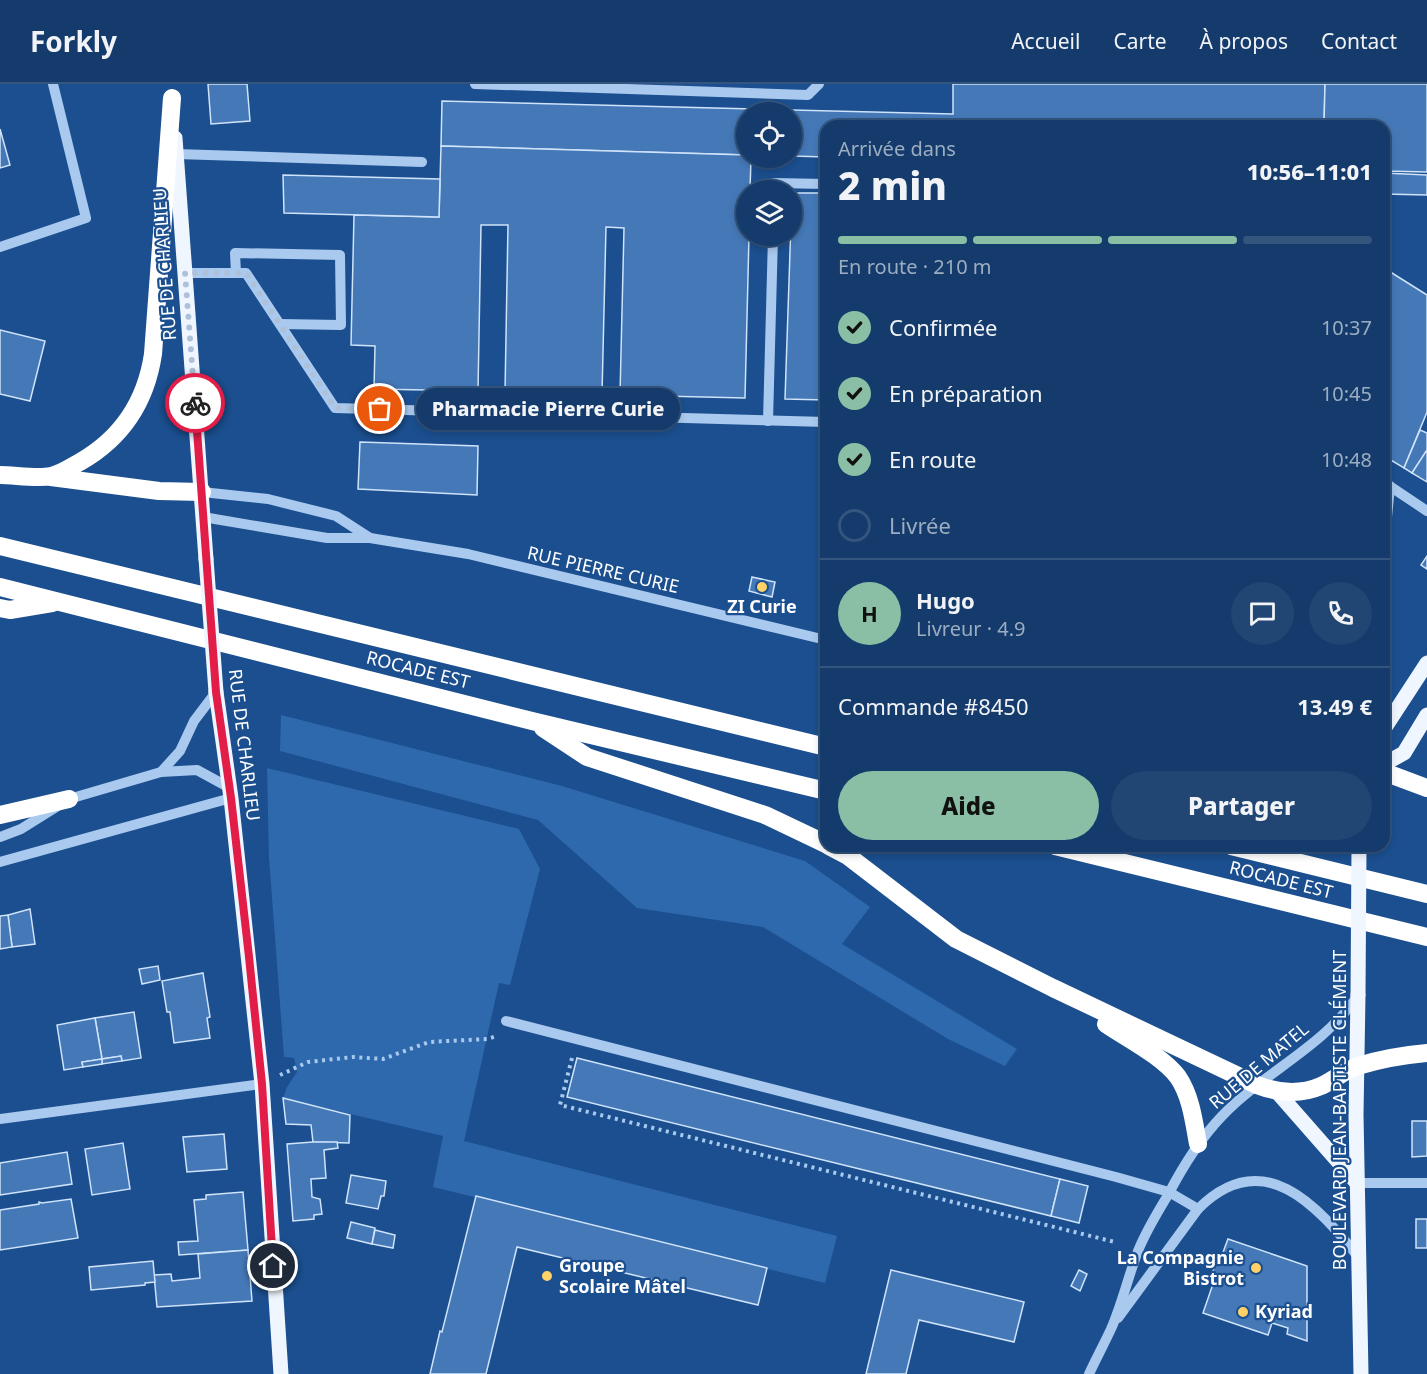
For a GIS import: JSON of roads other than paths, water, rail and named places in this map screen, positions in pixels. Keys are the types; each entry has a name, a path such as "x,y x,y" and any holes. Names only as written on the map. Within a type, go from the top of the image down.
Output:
{"highway":[{"path":"51,477 95,453 117,435 130,417 149,375 153,354 172,91"},
{"path":"0,474 51,477 159,491 202,492"},
{"name":"ROCADE EST","path":"0,546 820,746"},
{"name":"ROCADE EST","path":"0,587 820,790"},
{"path":"0,608 10,610 60,602"},
{"path":"532,720 587,757 765,815 820,841"},
{"path":"1390,774 1427,788"},
{"path":"0,815 69,799"},
{"path":"841,852 956,939 1257,1085 1278,1092 1298,1091 1319,1087 1356,1067 1399,1056 1427,1053"},
{"name":"ROCADE EST","path":"1080,852 1427,937"},
{"name":"ROCADE EST","path":"1256,852 1427,894"},
{"path":"1053,988 1160,1060 1178,1077 1188,1098 1198,1144"}],"main road":[{"name":"RUE DE CHARLIEU","path":"172,91 216,692 230,793 262,1084 280,1374"},
{"path":"1390,720 1427,663"},
{"path":"1390,761 1404,753 1427,715"},
{"name":"BOULEVARD JEAN-BAPTISTE CLÉMENT","path":"1359,852 1356,1067 1361,1374"},
{"path":"1278,1092 1357,1183"}],"street":[{"path":"0,247 86,218 52,84"},
{"path":"475,84 808,95 819,84"},
{"path":"176,154 422,162"},
{"path":"802,184 820,184"},
{"path":"768,421 773,246"},
{"path":"236,273 235,253 340,255 341,325 280,324"},
{"path":"185,273 246,273 335,408 820,422"},
{"path":"1390,487 1427,511"},
{"name":"RUE PIERRE CURIE","path":"202,492 268,499 336,516 370,538"},
{"name":"RUE PIERRE CURIE","path":"203,518 327,538 370,538 468,554 820,639"},
{"path":"161,772 180,751 194,721 216,692"},
{"path":"0,837 21,829 69,799 161,772 197,770 230,793"},
{"path":"0,862 230,793"},
{"name":"RUE DE MATEL","path":"1089,1374 1111,1328 1138,1251 1179,1172 1198,1144 1223,1115 1257,1085 1303,1052 1349,1008 1358,995"},
{"path":"506,1021 1169,1192 1198,1209"},
{"path":"0,1119 262,1084"},
{"name":"RUE DE MATEL","path":"1111,1328 1198,1209 1228,1185 1253,1182 1275,1183 1312,1205 1331,1223 1360,1260"},
{"path":"1357,1183 1427,1183"}],"place":[{"name":"Pharmacie Pierre Curie","path":"380,409"},
{"name":"ZI Curie","path":"762,587"},
{"name":"La Compagnie Bistrot","path":"1256,1268"},
{"name":"Groupe Scolaire Mâtel","path":"547,1276"},
{"name":"Kyriad","path":"1243,1312"}]}
